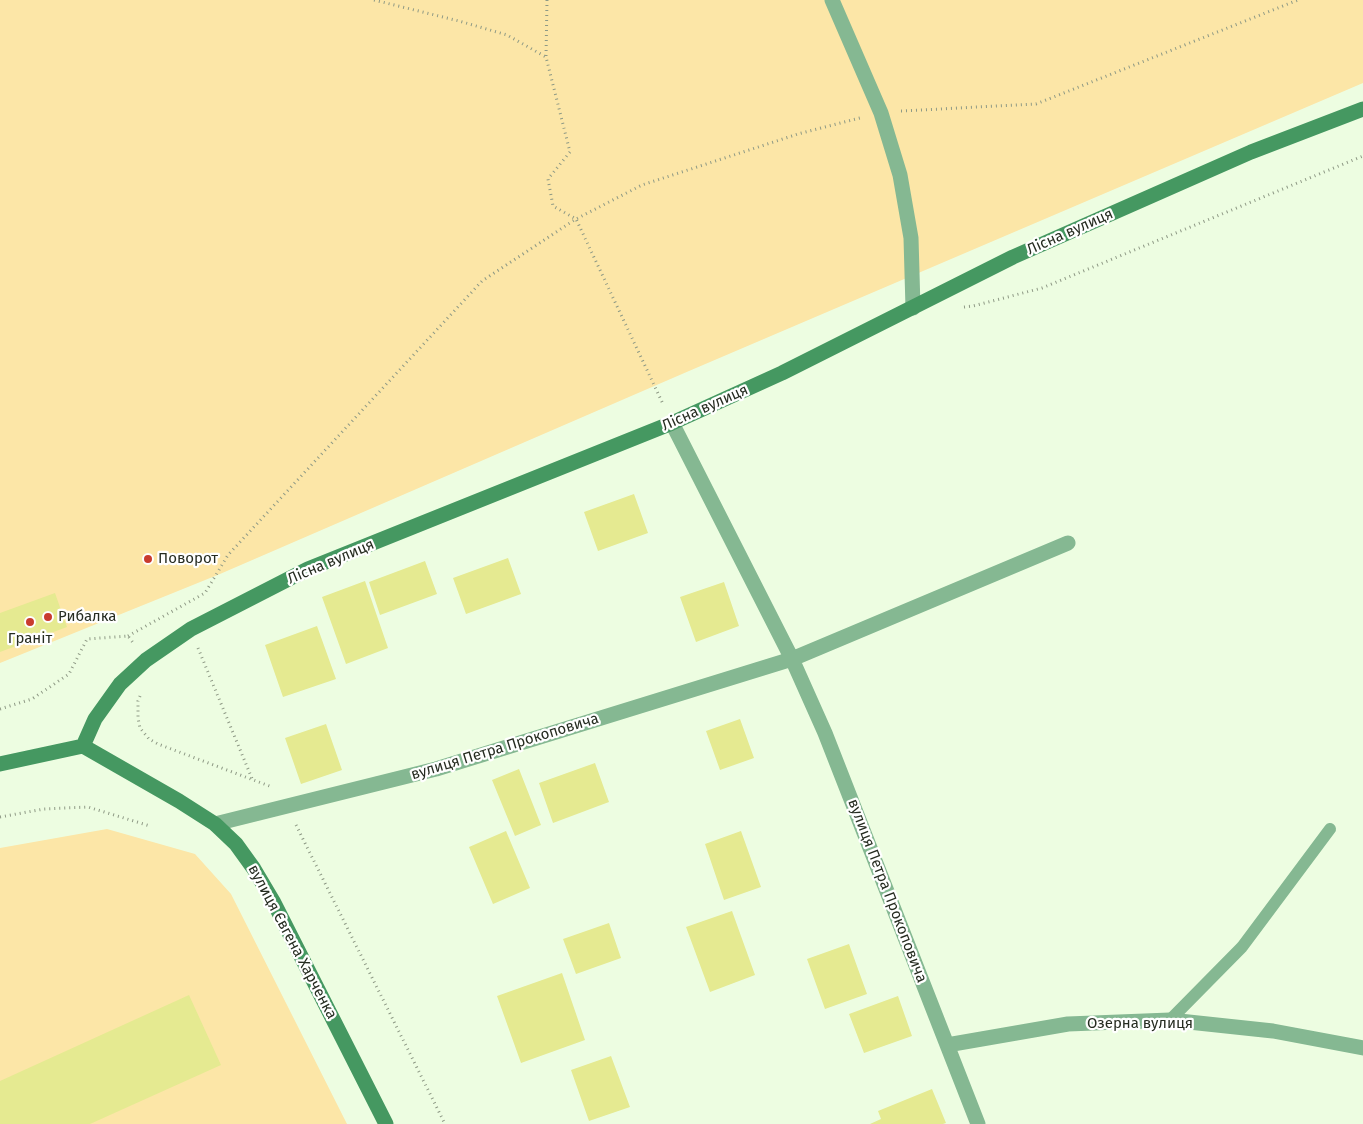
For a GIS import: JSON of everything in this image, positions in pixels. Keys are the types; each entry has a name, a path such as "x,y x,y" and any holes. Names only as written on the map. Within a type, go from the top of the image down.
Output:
{"street":[{"path":"832,0 880,113 900,175 911,238 913,308"},
{"name":"Лісна вулиця","path":"83,746 95,719 120,684 146,660 191,629 308,569 672,423 782,373 1030,249 1251,152 1363,109"},
{"name":"вулиця Петра Прокоповича","path":"672,423 792,659 825,733 978,1124"},
{"name":"вулиця Петра Прокоповича","path":"215,824 436,769 792,659 1068,543"},
{"path":"0,764 83,746"},
{"name":"вулиця Євгена Харченка","path":"83,746 215,824 236,844 273,901 386,1124"},
{"name":"Озерна вулиця","path":"947,1045 1068,1024 1170,1020 1273,1031 1363,1048"}],"lane":[{"path":"1170,1020 1242,947 1330,829"}],"path":[{"path":"374,0 507,35 546,57"},
{"path":"547,0 546,57 570,152 548,179 553,206 576,219 672,423"},
{"path":"0,709 32,699 69,674 87,639 128,636 205,592 228,555 482,281 576,219 642,185 798,134 880,113 1036,104 1298,0"},
{"path":"956,307 974,306 1042,288 1363,156"},
{"path":"191,629 253,781"},
{"path":"128,636 146,660"},
{"path":"141,694 138,701 138,718 140,728 149,739 277,789 445,1124"},
{"path":"0,817 44,809 88,807 150,826"}],"shaded area":[{"path":"0,0 1363,0 1363,83 220,574 0,663"},
{"path":"107,829 195,854 231,894 347,1124 0,1124 0,848"}],"building":[{"path":"634,494 648,533 598,551 584,512"},
{"path":"508,558 521,594 466,614 453,578"},
{"path":"425,561 437,594 380,615 369,582"},
{"path":"365,581 388,648 346,664 322,597"},
{"path":"724,582 739,626 696,642 680,597"},
{"path":"55,593 67,627 0,652 0,613"},
{"path":"317,626 336,679 283,697 265,645"},
{"path":"740,719 754,758 720,770 706,731"},
{"path":"326,724 342,770 301,784 285,738"},
{"path":"595,763 609,802 553,823 539,783"},
{"path":"519,769 541,825 515,836 492,780"},
{"path":"506,831 530,888 493,904 469,847"},
{"path":"741,831 761,887 724,900 705,844"},
{"path":"732,911 755,975 710,992 686,927"},
{"path":"609,923 621,958 576,974 563,939"},
{"path":"849,944 867,994 825,1009 807,959"},
{"path":"562,973 585,1040 521,1063 497,996"},
{"path":"189,995 221,1065 90,1124 0,1124 0,1081"},
{"path":"898,996 912,1036 864,1053 849,1014"},
{"path":"611,1056 630,1107 589,1121 571,1070"},
{"path":"932,1089 946,1123 870,1124 881,1119 878,1111"}],"place":[{"name":"Поворот","path":"148,559"},
{"name":"Рибалка","path":"48,617"},
{"name":"Граніт","path":"30,622"}]}
